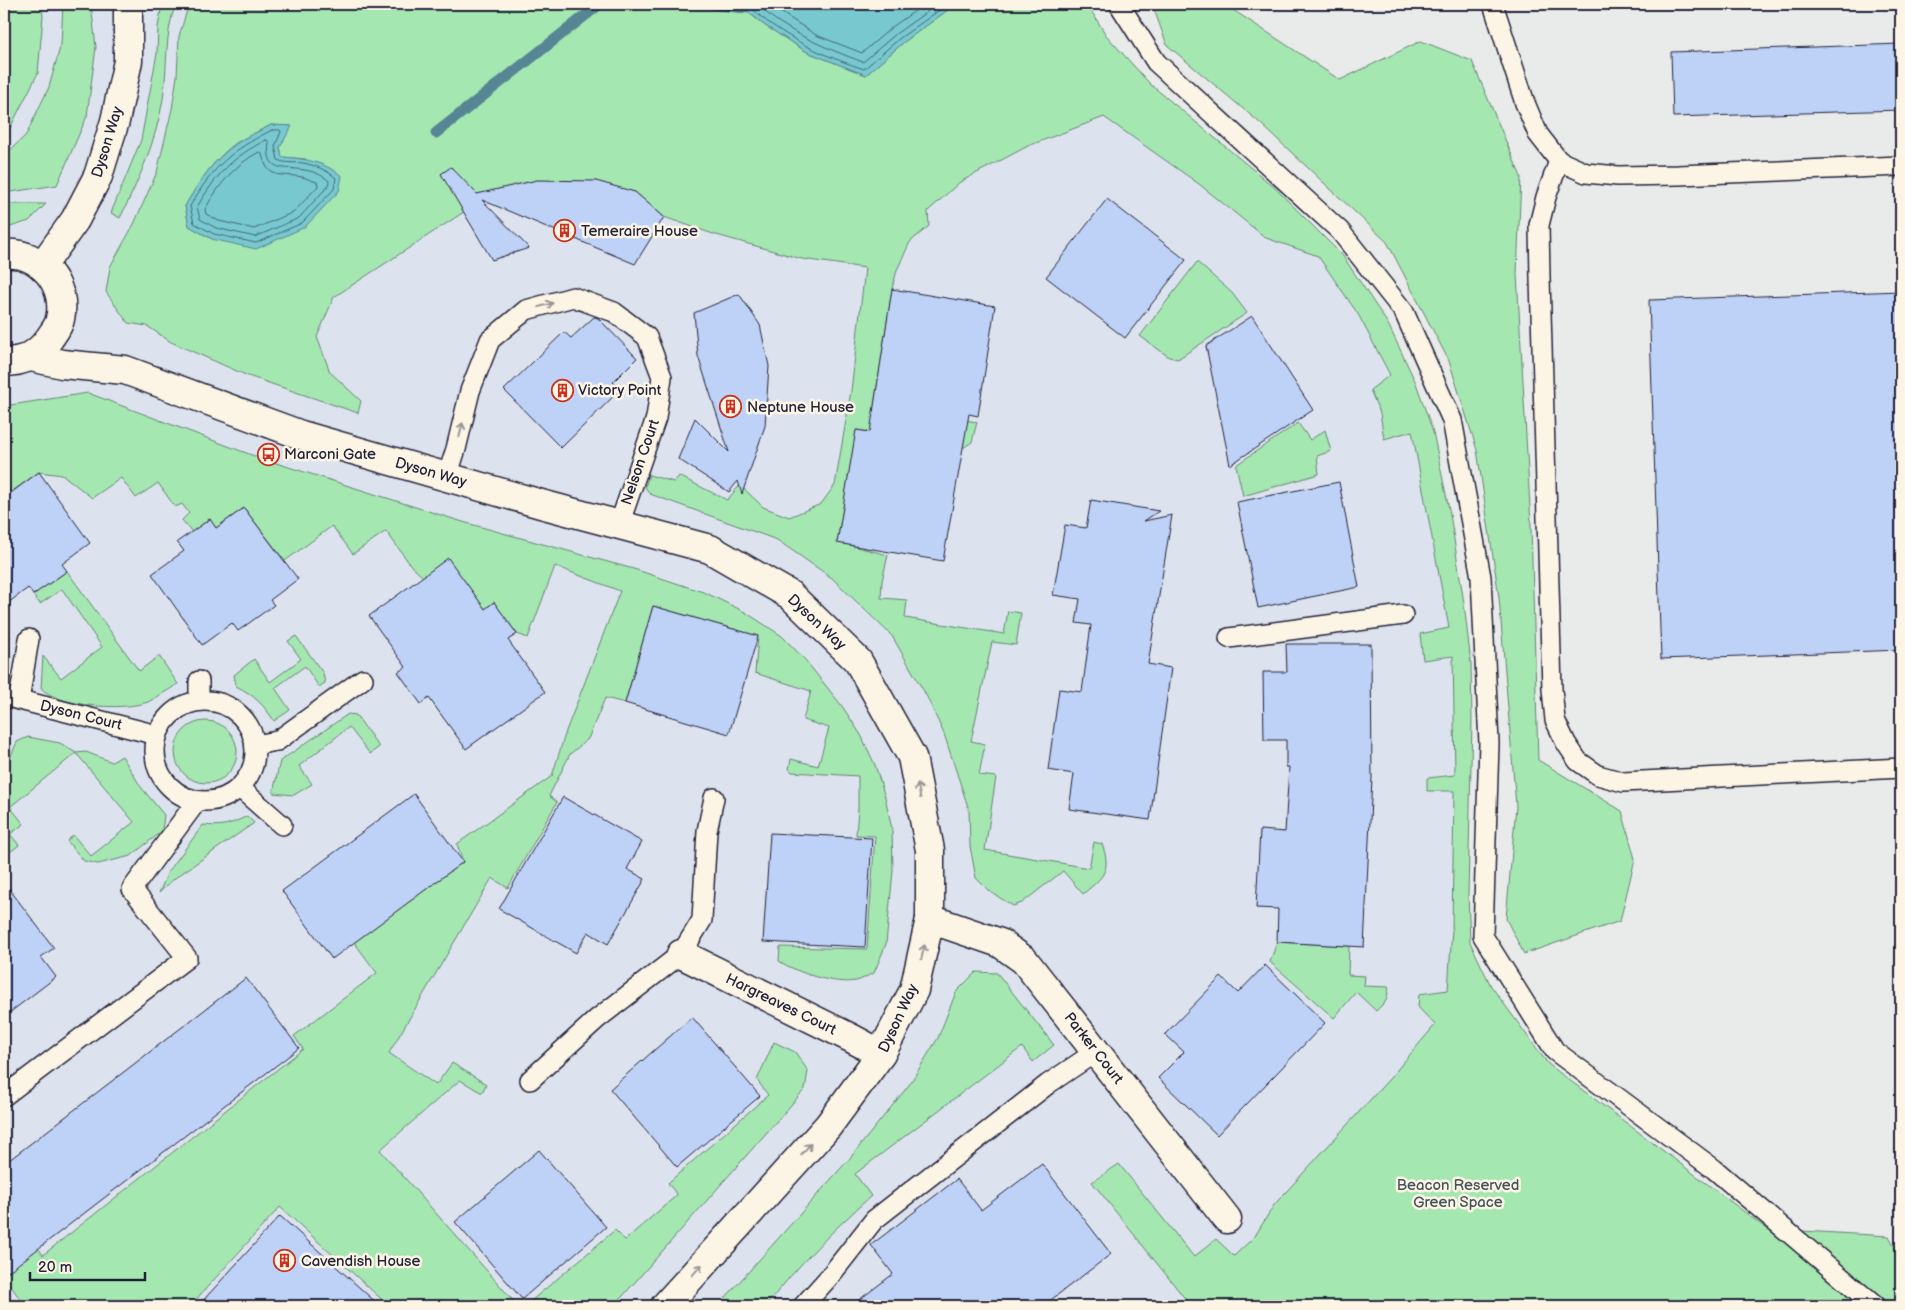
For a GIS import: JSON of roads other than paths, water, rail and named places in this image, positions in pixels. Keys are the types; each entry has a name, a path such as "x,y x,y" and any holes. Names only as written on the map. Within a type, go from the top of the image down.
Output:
{"street":[{"name":"Dyson Way","path":"42,266 75,220 98,176 115,121 128,61 128,4"},
{"path":"4,254 11,253 28,257 42,266 53,277 59,291 62,306 60,321 42,349 31,357 14,362 4,362"},
{"name":"Dyson Way","path":"31,357 62,364 125,370 302,435 710,549 790,595 858,661 912,757 930,850 930,919 914,990 881,1054 828,1126 665,1306"},
{"name":"Parker Court","path":"930,919 1000,942 1024,960 1227,1218"},
{"name":"Hargreaves Court","path":"681,954 881,1054"}],"lane":[{"path":"1118,4 1156,62 1340,231 1404,312 1452,420 1481,577 1489,743 1483,936 1555,1051 1714,1169 1875,1306"},
{"path":"1493,4 1525,104 1538,134 1559,161 1586,172 1618,176 1901,166"},
{"path":"1559,161 1546,197 1540,225 1540,278 1552,689 1555,720 1566,743 1578,761 1598,775 1623,782 1901,768"},
{"name":"Nelson Court","path":"447,477 470,391 490,340 526,310 573,297 614,312 647,336 662,377 656,418 619,524"},
{"path":"1229,638 1403,615"},
{"path":"11,698 29,639"},
{"path":"256,745 277,741 363,679"},
{"path":"199,681 199,701"},
{"name":"Dyson Court","path":"11,698 157,735"},
{"path":"199,701 215,702 230,707 242,716 251,730 256,745 250,775 240,788 227,797 212,801 197,801 180,795 167,784 158,769 155,752 157,735 164,722 174,712 186,705 199,701"},
{"path":"240,788 282,825"},
{"path":"530,1080 597,1019 681,954 702,920 707,831 714,798"},
{"path":"4,1096 186,958 132,889 197,801"},
{"path":"803,1306 830,1276 874,1220 1048,1084 1097,1051"}],"water":[{"path":"746,4 956,4 904,42 866,75 807,52 764,25 744,8"},
{"path":"271,125 292,126 280,147 282,157 314,162 335,171 342,176 339,191 305,227 256,249 212,239 189,226 185,206 207,172 237,143"}],"waterway":[{"path":"436,133 600,4"},
{"path":"713,4 744,8"}],"place":[{"name":"Temeraire House","path":"565,231"},
{"name":"Victory Point","path":"562,390"},
{"name":"Neptune House","path":"731,407"},
{"name":"Marconi Gate","path":"268,454"},
{"name":"Cavendish House","path":"285,1261"}],"park label":[{"name":"Beacon Reserved Green Space","path":"1458,1194"}]}
